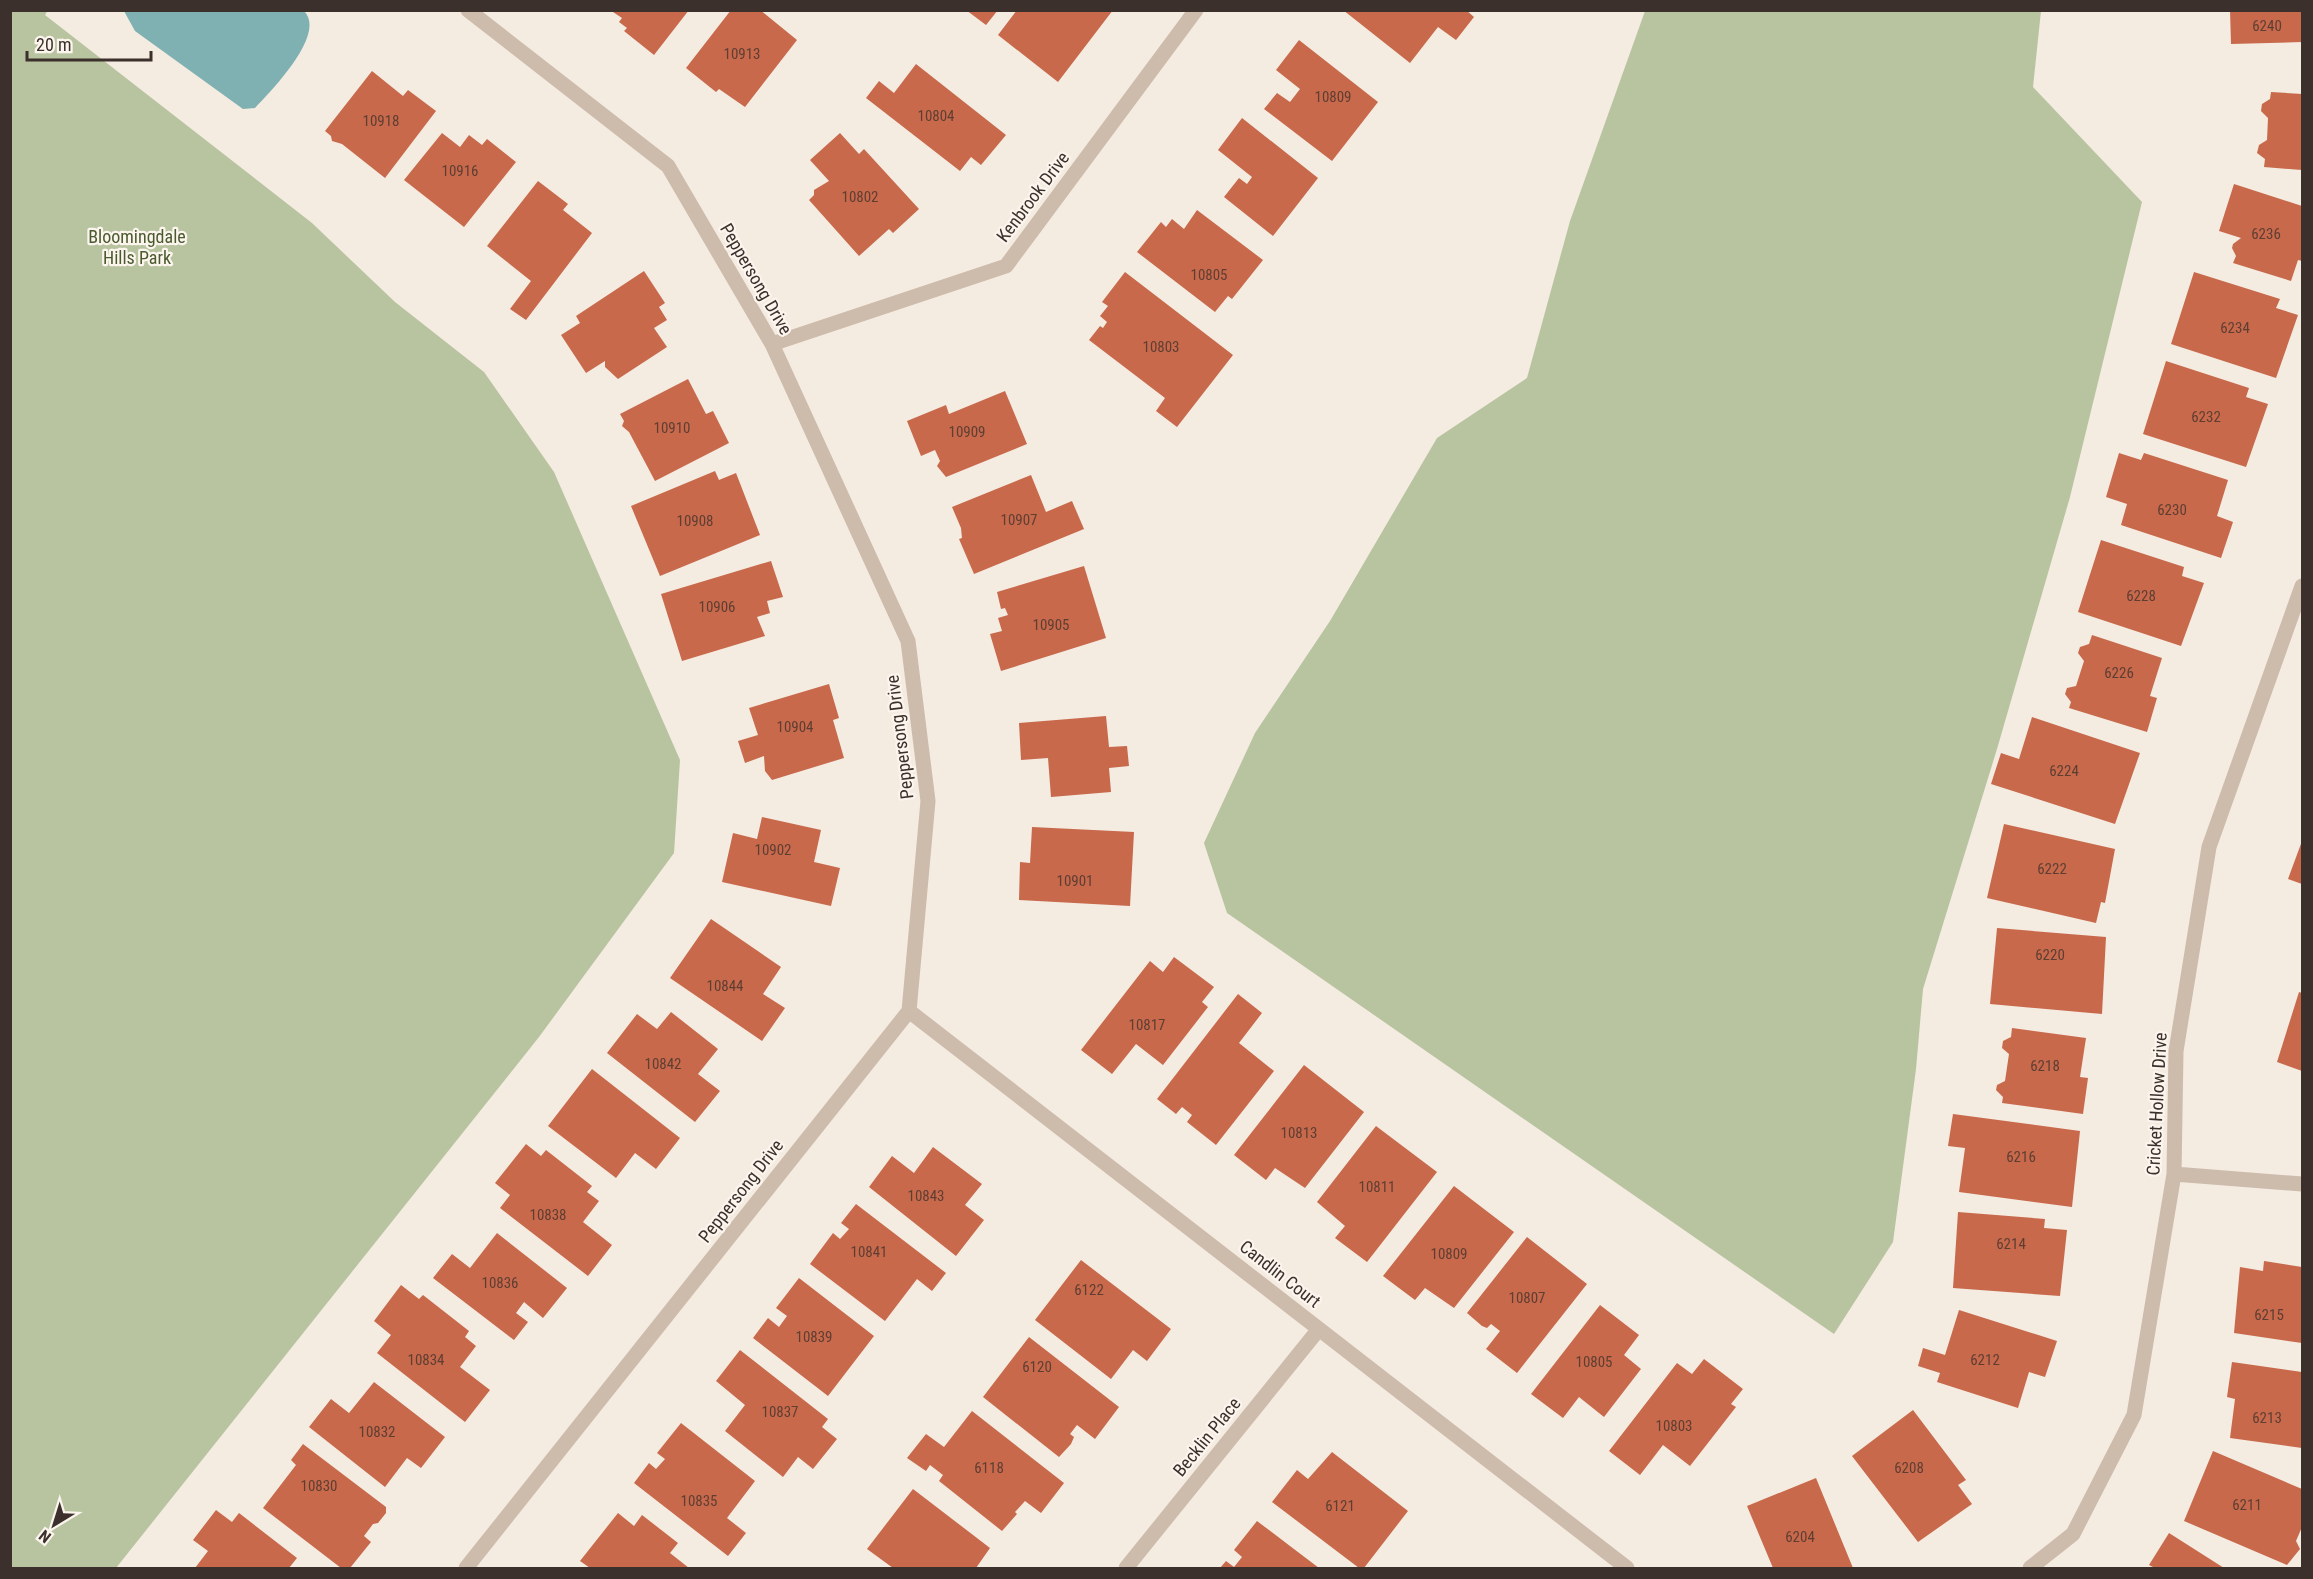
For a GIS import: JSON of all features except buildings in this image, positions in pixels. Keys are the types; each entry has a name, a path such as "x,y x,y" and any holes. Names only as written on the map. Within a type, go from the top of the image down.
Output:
{"street":[{"name":"Peppersong Drive","path":"466,1569 909,1011 928,801 908,641 772,344 668,166 468,10"},
{"name":"Kenbrook Drive","path":"772,344 1006,266 1196,10"},
{"name":"Cricket Hollow Drive","path":"2030,1569 2073,1534 2134,1414 2174,1174 2176,1051 2209,847 2302,586"},
{"name":"Candlin Court","path":"909,1011 1627,1569"},
{"path":"2174,1174 2302,1184"},
{"name":"Becklin Place","path":"1126,1569 1318,1329"}],"green space":[{"name":"Bloomingdale Hills Park","path":"48,10 45,15 312,223 395,302 484,372 554,472 680,760 674,853 539,1037 116,1568 10,1568 10,11"},
{"path":"1645,11 2041,11 2033,87 2142,202 2070,497 1997,749 1923,989 1916,1069 1893,1242 1834,1334 1227,913 1204,843 1255,733 1330,621 1437,438 1527,378 1570,221"}],"water":[{"path":"124,11 304,11 309,21 308,33 303,47 273,88 255,108 243,109 135,31"}]}
